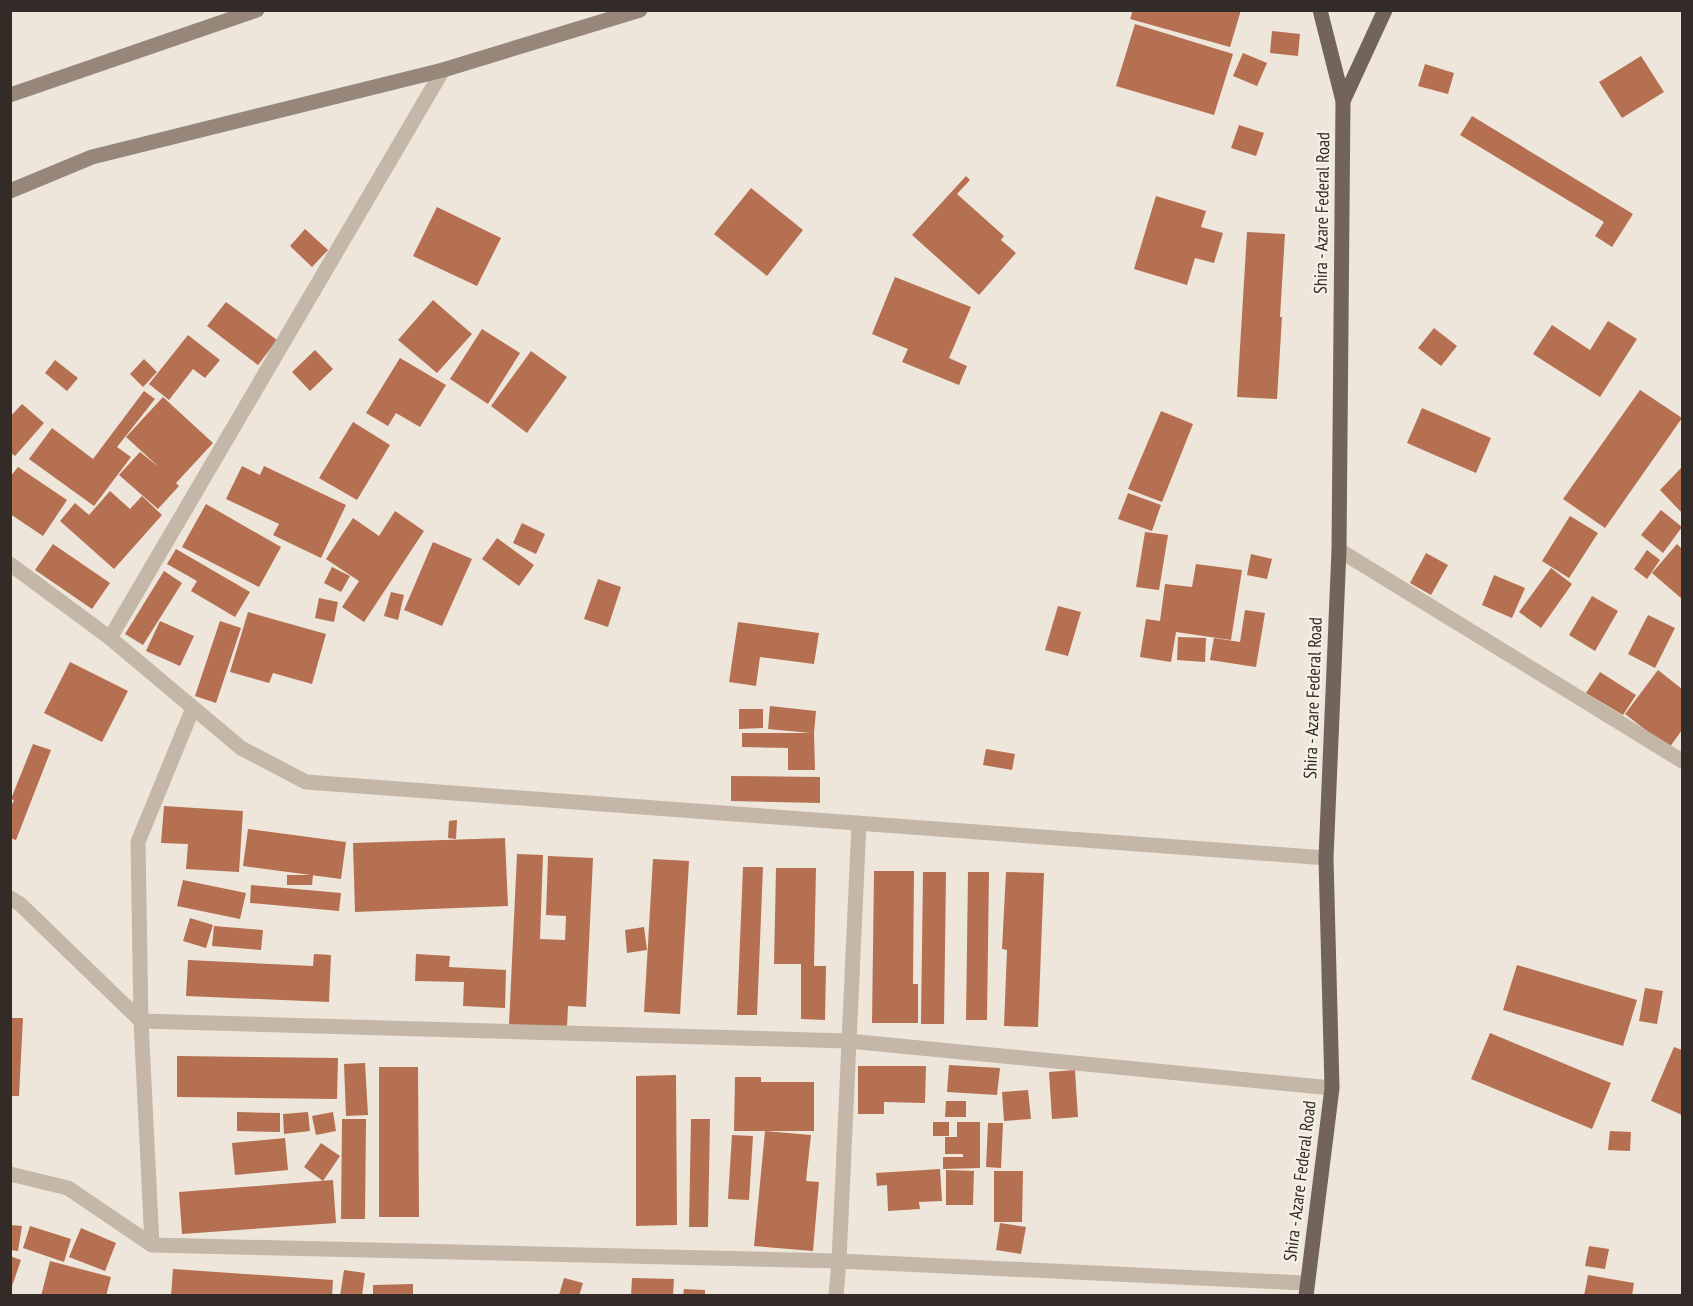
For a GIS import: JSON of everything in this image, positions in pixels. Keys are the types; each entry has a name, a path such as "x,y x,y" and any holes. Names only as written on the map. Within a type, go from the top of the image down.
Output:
{"main road":[{"name":"Shira - Azare Federal Road","path":"1306,1289 1332,1088 1326,858 1339,550 1343,101 1320,10"},
{"name":"Shira - Azare Federal Road","path":"1343,101 1384,10"}],"street":[{"path":"10,95 258,10"},
{"path":"10,191 92,157 443,70 639,10"},
{"path":"110,638 443,70"},
{"path":"1339,550 1683,761"},
{"path":"10,564 110,638 242,748 306,782 1326,858"},
{"path":"152,1245 141,1021 138,842 194,708"},
{"path":"836,1296 859,823"},
{"path":"10,898 20,903 141,1021 849,1041 1332,1088"},
{"path":"10,1174 68,1188 152,1245 839,1261 1306,1289"}],"building":[{"path":"1133,10 1241,10 1230,47 1130,19"},
{"path":"1135,24 1233,54 1214,115 1116,86"},
{"path":"1272,31 1300,34 1298,56 1270,53"},
{"path":"1243,53 1267,63 1257,86 1233,76"},
{"path":"1641,56 1664,92 1622,118 1599,82"},
{"path":"1425,64 1454,73 1448,94 1418,86"},
{"path":"1472,116 1633,214 1612,247 1595,236 1604,222 1460,135"},
{"path":"1239,125 1264,133 1256,156 1231,148"},
{"path":"966,176 970,180 957,194 1004,236 1001,240 1016,253 979,295 912,235"},
{"path":"751,188 803,230 767,276 714,234"},
{"path":"1156,196 1206,211 1201,227 1223,233 1214,263 1195,258 1187,285 1134,269"},
{"path":"437,207 501,238 477,286 413,256"},
{"path":"305,229 328,250 312,267 290,246"},
{"path":"1247,232 1285,234 1277,399 1237,397"},
{"path":"895,277 971,307 949,358 967,366 959,385 902,362 908,349 872,334"},
{"path":"433,300 472,334 437,373 398,340"},
{"path":"226,302 277,340 258,365 207,326"},
{"path":"1608,321 1637,339 1600,397 1533,354 1552,325 1590,350"},
{"path":"1434,328 1457,346 1441,366 1418,348"},
{"path":"482,329 520,353 488,404 450,379"},
{"path":"188,335 220,360 205,378 193,369 169,400 149,384"},
{"path":"315,350 333,369 310,391 292,372"},
{"path":"531,351 567,377 527,433 491,406"},
{"path":"400,358 446,385 420,427 396,413 388,426 366,413"},
{"path":"144,359 157,372 143,387 130,374"},
{"path":"55,360 78,378 67,391 45,373"},
{"path":"1640,390 1682,418 1605,528 1563,499"},
{"path":"144,391 155,399 117,447 131,457 94,506 29,459 52,428 93,459"},
{"path":"163,397 213,443 176,483 179,486 158,509 119,475 140,452 160,468 126,437"},
{"path":"22,404 44,423 15,456 10,452 10,417"},
{"path":"1422,408 1491,438 1476,473 1407,443"},
{"path":"1161,411 1193,424 1162,502 1128,489"},
{"path":"353,422 390,445 357,500 319,478"},
{"path":"242,466 260,475 264,466 346,505 321,558 273,535 279,524 226,499"},
{"path":"18,467 67,500 43,536 10,514 10,477"},
{"path":"1682,467 1682,513 1660,490"},
{"path":"110,491 130,509 142,496 162,515 114,569 60,521 75,503 89,515"},
{"path":"1128,493 1161,505 1152,531 1118,519"},
{"path":"206,504 281,547 259,587 182,547"},
{"path":"1661,510 1682,527 1663,553 1641,535"},
{"path":"395,511 424,531 364,622 342,607 359,581 326,559 353,518 379,536"},
{"path":"1570,516 1598,533 1569,578 1542,561"},
{"path":"522,523 545,534 536,554 513,543"},
{"path":"1145,532 1168,535 1159,590 1136,587"},
{"path":"497,538 534,565 519,586 482,559"},
{"path":"433,542 472,559 442,626 404,610"},
{"path":"53,544 110,583 92,609 35,570"},
{"path":"1677,544 1682,549 1682,599 1652,573"},
{"path":"176,549 250,592 235,617 191,591 197,581 167,564"},
{"path":"1647,550 1660,560 1647,579 1634,569"},
{"path":"1426,553 1448,565 1431,595 1410,583"},
{"path":"1251,554 1272,559 1267,579 1247,575"},
{"path":"1196,564 1242,570 1231,640 1176,632 1171,662 1140,657 1146,619 1160,621 1165,584 1192,587"},
{"path":"332,567 350,576 341,592 324,583"},
{"path":"1551,568 1572,584 1541,628 1519,612"},
{"path":"164,571 182,583 143,645 125,634"},
{"path":"1494,575 1525,588 1512,618 1482,605"},
{"path":"598,579 621,587 608,627 584,619"},
{"path":"391,592 404,595 398,620 384,616"},
{"path":"1592,596 1618,611 1595,651 1569,635"},
{"path":"319,598 338,602 334,622 315,618"},
{"path":"1058,606 1081,612 1068,656 1045,650"},
{"path":"1245,610 1265,613 1256,667 1210,660 1214,638 1240,642"},
{"path":"248,612 326,634 312,684 273,673 269,683 230,672"},
{"path":"1648,615 1675,628 1655,668 1628,654"},
{"path":"160,621 194,636 180,666 146,651"},
{"path":"220,621 241,628 216,703 195,696"},
{"path":"738,622 819,633 814,664 760,657 756,686 729,682"},
{"path":"1178,637 1206,638 1205,662 1177,660"},
{"path":"70,662 128,691 102,742 44,713"},
{"path":"1658,670 1682,689 1682,730 1669,748 1625,714"},
{"path":"1600,672 1636,695 1623,715 1586,693"},
{"path":"770,706 816,711 815,770 788,770 788,748 742,747 742,733 811,733 768,729"},
{"path":"739,709 763,709 763,728 739,729"},
{"path":"33,744 51,750 16,840 10,838 10,809 14,800 11,799"},
{"path":"986,749 1015,754 1012,770 983,765"},
{"path":"731,776 820,777 820,803 731,801"},
{"path":"164,806 243,811 239,872 186,869 188,844 161,843"},
{"path":"457,820 456,839 448,838 449,821"},
{"path":"248,829 346,842 341,879 243,866"},
{"path":"505,838 508,906 355,912 353,843"},
{"path":"517,854 543,855 540,939 565,940 566,916 546,915 548,856 593,858 586,1007 568,1006 567,1027 509,1025"},
{"path":"653,859 689,861 680,1014 644,1012"},
{"path":"743,867 763,867 757,1015 737,1015"},
{"path":"776,868 816,868 814,966 826,966 825,1020 801,1019 801,964 774,964"},
{"path":"874,871 914,871 913,984 918,984 918,1023 872,1023"},
{"path":"923,872 946,872 944,1024 921,1024"},
{"path":"968,872 989,872 987,1020 966,1020"},
{"path":"1006,872 1044,873 1038,1027 1004,1026 1007,950 1002,949"},
{"path":"287,875 313,875 312,885 287,885"},
{"path":"183,880 246,893 240,919 177,906"},
{"path":"251,885 341,893 339,911 250,903"},
{"path":"190,918 213,925 206,948 183,941"},
{"path":"214,926 263,930 261,950 212,946"},
{"path":"644,927 647,950 627,953 625,930"},
{"path":"314,954 331,955 329,1002 186,996 188,960 313,966"},
{"path":"416,954 450,956 449,967 506,970 505,1008 463,1006 464,982 415,981"},
{"path":"1517,965 1637,1000 1623,1046 1503,1010"},
{"path":"1645,988 1663,991 1657,1024 1639,1021"},
{"path":"10,1018 23,1018 19,1096 10,1096"},
{"path":"1490,1033 1611,1083 1592,1129 1471,1079"},
{"path":"1674,1047 1682,1050 1682,1115 1651,1101"},
{"path":"177,1056 338,1058 337,1099 177,1097"},
{"path":"365,1063 368,1115 346,1116 344,1064"},
{"path":"949,1065 1000,1068 997,1095 947,1092"},
{"path":"858,1066 926,1066 925,1103 884,1102 884,1114 858,1114"},
{"path":"379,1067 418,1067 419,1217 379,1217"},
{"path":"1075,1070 1078,1117 1052,1119 1049,1072"},
{"path":"676,1075 677,1225 636,1226 636,1076"},
{"path":"735,1077 761,1077 761,1082 814,1082 814,1131 734,1131"},
{"path":"1028,1090 1031,1119 1004,1121 1002,1092"},
{"path":"946,1101 966,1101 966,1117 945,1117"},
{"path":"237,1112 280,1113 280,1132 237,1131"},
{"path":"308,1112 310,1131 284,1134 283,1114"},
{"path":"333,1112 336,1131 316,1135 312,1116"},
{"path":"342,1119 366,1119 365,1219 341,1219"},
{"path":"691,1119 710,1119 708,1227 689,1227"},
{"path":"933,1122 949,1122 949,1136 933,1136"},
{"path":"957,1122 980,1122 980,1168 943,1169 943,1157 963,1157 963,1154 945,1154 945,1137 957,1137"},
{"path":"988,1123 1003,1123 1001,1168 986,1167"},
{"path":"765,1131 811,1135 806,1181 819,1182 813,1251 754,1246"},
{"path":"1610,1131 1631,1132 1630,1151 1608,1150"},
{"path":"732,1135 753,1136 749,1200 728,1199"},
{"path":"285,1138 288,1170 235,1175 232,1143"},
{"path":"321,1143 340,1156 323,1181 304,1167"},
{"path":"940,1169 942,1201 919,1202 920,1209 888,1211 887,1185 877,1186 876,1173"},
{"path":"946,1170 974,1171 973,1205 946,1205"},
{"path":"994,1171 1023,1171 1022,1222 994,1222"},
{"path":"333,1180 336,1223 182,1234 179,1192"},
{"path":"1000,1223 1026,1227 1021,1254 996,1250"},
{"path":"10,1225 22,1226 18,1251 10,1250"},
{"path":"30,1226 71,1239 64,1262 23,1248"},
{"path":"81,1228 116,1243 105,1271 69,1257"},
{"path":"1589,1246 1609,1249 1605,1269 1585,1266"},
{"path":"10,1256 21,1260 11,1289 10,1289"},
{"path":"50,1261 111,1277 106,1296 41,1296"},
{"path":"173,1269 333,1280 332,1296 171,1296"},
{"path":"344,1270 365,1273 362,1296 340,1296"},
{"path":"1588,1275 1634,1283 1632,1296 1584,1296"},
{"path":"564,1278 583,1283 579,1296 559,1295"},
{"path":"632,1278 674,1279 673,1296 631,1296"},
{"path":"413,1284 413,1296 373,1296 373,1285"},
{"path":"684,1289 705,1290 705,1296 683,1296"}]}
